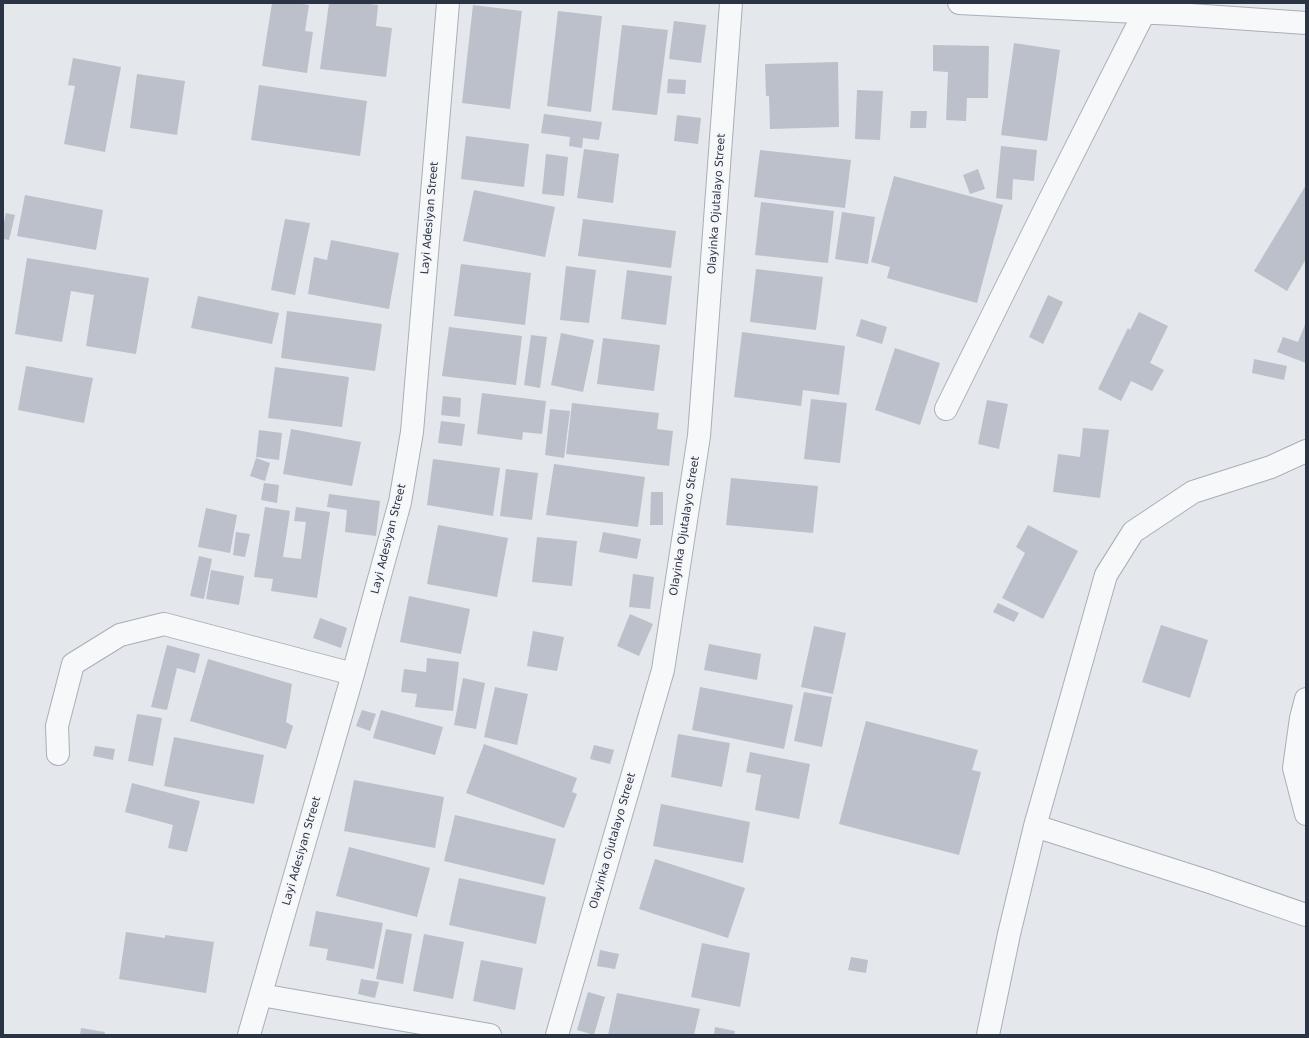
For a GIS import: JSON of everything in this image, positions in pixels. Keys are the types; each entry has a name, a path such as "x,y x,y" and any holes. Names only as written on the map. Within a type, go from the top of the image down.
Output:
{"street":[{"name":"Layi Adesiyan Street","path":"249,1035 353,674 400,502 412,432 448,3"},
{"name":"Olayinka Ojutalayo Street","path":"557,1035 663,670 699,436 731,3"},
{"path":"959,3 1306,23"},
{"path":"946,409 1144,13"},
{"path":"988,1035 1009,934 1035,826 1106,576 1133,532 1193,492 1271,467 1306,451"},
{"path":"58,754 57,726 73,664 120,635 164,624 353,674"},
{"path":"1306,699 1301,718 1294,768 1306,814"},
{"path":"1035,826 1210,882 1306,915"},
{"path":"261,995 490,1035"}],"building":[{"path":"272,3 297,3 309,5 305,31 313,32 307,73 262,66"},
{"path":"329,3 361,3 378,5 376,26 392,28 386,77 320,69"},
{"path":"473,5 522,11 510,109 462,103"},
{"path":"558,11 602,16 591,112 547,106"},
{"path":"674,21 706,25 701,63 669,59"},
{"path":"622,25 668,30 657,115 612,110"},
{"path":"1014,43 1060,50 1047,141 1001,135"},
{"path":"933,45 989,46 988,98 967,98 966,121 946,120 948,72 933,71"},
{"path":"73,58 121,67 105,152 64,144 75,86 68,85"},
{"path":"838,62 839,127 770,129 769,96 766,96 765,64"},
{"path":"137,74 185,81 177,135 130,128"},
{"path":"668,79 686,80 685,94 667,93"},
{"path":"259,85 367,101 360,156 251,140"},
{"path":"857,90 883,91 880,140 855,139"},
{"path":"911,111 927,111 926,128 910,128"},
{"path":"544,114 602,122 599,140 583,138 582,148 569,146 570,137 541,133"},
{"path":"677,115 701,118 698,144 674,141"},
{"path":"466,136 529,144 524,187 461,179"},
{"path":"1001,146 1037,150 1034,181 1013,179 1012,200 996,198"},
{"path":"584,149 619,154 613,203 577,198"},
{"path":"760,150 851,160 845,208 754,197"},
{"path":"546,154 568,157 564,196 542,194"},
{"path":"978,169 985,189 970,194 963,175"},
{"path":"894,176 1003,205 977,303 887,278 890,267 871,262"},
{"path":"1306,185 1306,259 1287,291 1254,271"},
{"path":"474,190 555,207 545,257 463,241"},
{"path":"25,195 103,210 96,250 17,236"},
{"path":"761,202 834,211 828,263 755,255"},
{"path":"842,212 875,217 868,264 835,259"},
{"path":"6,213 15,215 9,240 3,239 3,227"},
{"path":"285,219 310,223 295,295 271,290"},
{"path":"583,219 676,231 671,268 578,256"},
{"path":"331,240 399,253 389,309 308,294 314,257 327,260"},
{"path":"27,258 149,278 136,354 86,346 94,295 71,291 62,342 15,334"},
{"path":"461,264 531,273 525,325 454,316"},
{"path":"566,266 596,270 589,323 560,320"},
{"path":"756,269 823,277 816,330 750,322"},
{"path":"627,270 672,276 666,325 621,319"},
{"path":"1048,295 1063,302 1043,344 1029,337"},
{"path":"198,296 279,313 272,344 191,328"},
{"path":"287,311 382,324 375,371 281,358"},
{"path":"1139,312 1168,326 1150,363 1164,370 1152,391 1131,381 1121,401 1098,389 1128,328 1130,330"},
{"path":"861,319 887,327 882,344 856,336"},
{"path":"1306,322 1306,363 1277,352 1283,337 1298,342"},
{"path":"449,327 522,336 516,385 442,376"},
{"path":"742,332 845,346 839,395 803,390 801,406 734,397"},
{"path":"561,333 594,340 583,392 551,385"},
{"path":"531,335 547,337 540,388 524,385"},
{"path":"603,338 660,345 654,391 597,384"},
{"path":"895,348 940,363 920,425 875,410"},
{"path":"1254,359 1287,366 1284,380 1252,373"},
{"path":"26,366 93,378 84,423 18,410"},
{"path":"275,367 349,377 342,427 268,418"},
{"path":"482,393 546,401 542,434 523,432 522,440 477,434"},
{"path":"443,396 461,398 460,417 441,415"},
{"path":"811,399 847,403 840,463 804,459"},
{"path":"987,400 1008,404 999,449 978,444"},
{"path":"572,403 659,413 657,429 673,431 669,466 566,454"},
{"path":"550,409 570,411 564,458 545,455"},
{"path":"441,421 465,424 462,446 438,443"},
{"path":"1083,428 1109,430 1100,498 1053,492 1058,454 1080,457"},
{"path":"291,429 361,442 352,486 283,474"},
{"path":"259,430 282,433 279,460 256,457"},
{"path":"256,458 270,463 265,481 250,476"},
{"path":"433,459 500,468 493,516 427,505"},
{"path":"554,464 645,477 638,527 546,515"},
{"path":"506,469 538,473 532,520 500,516"},
{"path":"731,478 818,486 813,533 726,525"},
{"path":"264,483 279,485 277,503 261,500"},
{"path":"651,492 663,492 663,525 650,525"},
{"path":"329,494 380,501 376,536 345,532 347,510 327,507"},
{"path":"265,507 290,511 283,557 301,559 306,522 294,521 296,507 330,512 317,598 271,591 273,579 254,577"},
{"path":"206,508 237,515 230,553 198,547"},
{"path":"438,525 508,538 497,597 427,584"},
{"path":"1028,525 1078,551 1043,619 1002,598 1025,553 1016,547"},
{"path":"236,532 250,534 245,557 233,555"},
{"path":"603,532 641,539 637,559 599,552"},
{"path":"537,537 577,541 572,586 532,582"},
{"path":"199,556 212,559 204,599 190,596"},
{"path":"211,570 244,576 239,605 206,599"},
{"path":"633,574 654,577 650,609 629,607"},
{"path":"409,596 470,609 461,654 400,642"},
{"path":"998,603 1019,613 1014,622 993,612"},
{"path":"630,614 653,624 639,656 617,646"},
{"path":"320,618 347,628 341,648 313,638"},
{"path":"1161,625 1208,640 1190,698 1142,682"},
{"path":"814,626 846,633 833,694 801,687"},
{"path":"533,631 564,637 557,671 527,666"},
{"path":"709,644 761,654 757,680 704,670"},
{"path":"167,645 200,654 195,673 177,668 167,710 151,707"},
{"path":"427,658 459,662 453,711 415,707 417,694 401,692 404,669 426,672"},
{"path":"208,659 292,684 286,722 293,726 286,749 190,721"},
{"path":"463,678 485,683 476,729 454,725"},
{"path":"495,687 528,694 517,745 484,737"},
{"path":"700,687 793,705 784,749 692,730"},
{"path":"804,692 832,697 822,747 794,741"},
{"path":"362,710 376,714 370,731 356,726"},
{"path":"381,710 443,727 435,755 373,738"},
{"path":"137,714 162,718 153,766 128,761"},
{"path":"866,721 978,750 972,770 981,772 959,855 839,824"},
{"path":"678,734 730,743 722,787 671,777"},
{"path":"174,737 264,755 254,804 164,786"},
{"path":"484,744 577,778 572,792 577,794 564,828 466,793"},
{"path":"594,745 614,750 610,764 590,759"},
{"path":"95,746 115,749 113,760 93,756"},
{"path":"750,752 810,764 799,819 755,810 761,775 746,772"},
{"path":"354,780 444,797 435,848 344,831"},
{"path":"132,783 200,801 187,852 168,848 173,825 125,812"},
{"path":"661,804 750,822 743,863 653,846"},
{"path":"455,815 556,839 544,885 444,861"},
{"path":"349,847 430,868 417,917 336,896"},
{"path":"655,859 745,888 728,938 639,909"},
{"path":"459,878 546,897 536,944 449,925"},
{"path":"316,911 383,923 374,969 326,960 328,949 309,946"},
{"path":"386,929 412,934 403,984 376,979"},
{"path":"126,932 165,938 165,935 214,942 206,993 119,979"},
{"path":"424,934 464,942 453,999 413,991"},
{"path":"702,943 750,953 740,1007 691,997"},
{"path":"600,950 619,954 615,969 597,966"},
{"path":"851,957 868,960 866,973 848,970"},
{"path":"481,960 523,968 515,1010 473,1001"},
{"path":"361,979 379,982 375,998 358,994"},
{"path":"588,992 605,997 594,1035 577,1030"},
{"path":"617,993 700,1009 694,1035 608,1035"},
{"path":"715,1027 735,1031 734,1035 714,1035"},
{"path":"81,1028 105,1032 104,1035 80,1035"}]}
